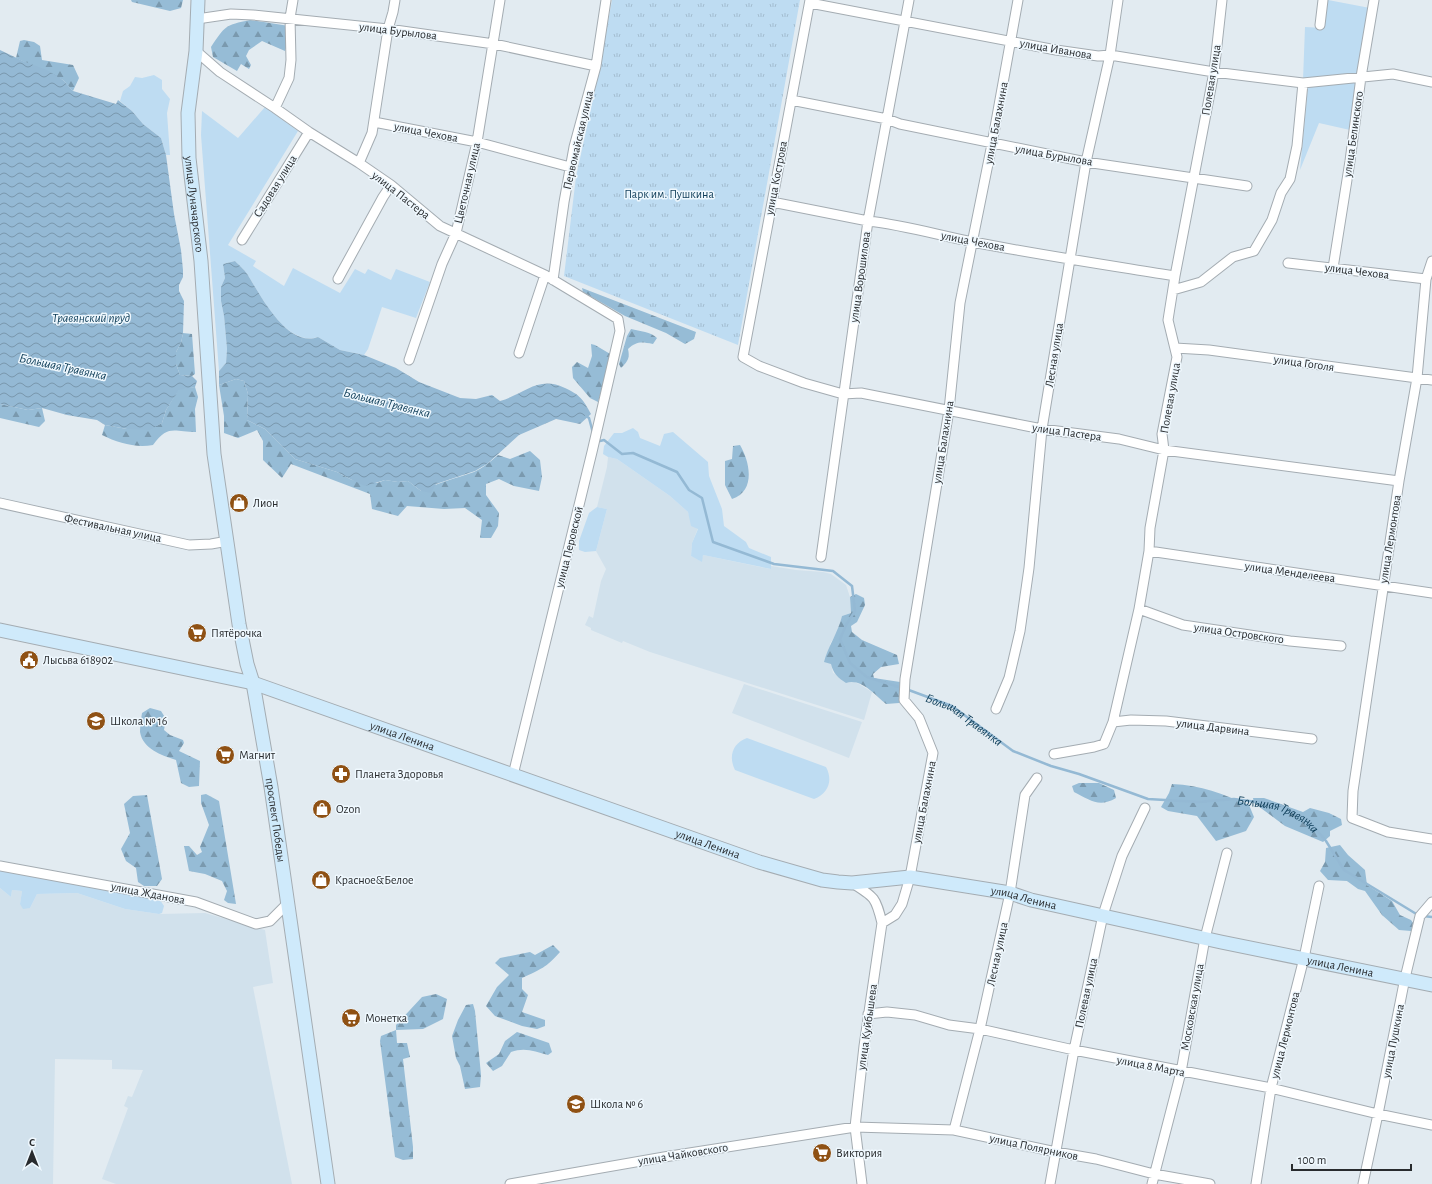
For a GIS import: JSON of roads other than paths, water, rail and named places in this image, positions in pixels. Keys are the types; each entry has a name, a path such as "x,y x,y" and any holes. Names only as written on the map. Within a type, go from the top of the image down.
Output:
{"street":[{"name":"улица Луначарского","path":"198,0 196,51 188,113 189,158 201,261 212,409"},
{"path":"275,108 289,78 291,60 290,18 293,0"},
{"path":"359,163 372,133 388,29 395,0"},
{"name":"Цветочная улица","path":"409,360 442,264 456,233 477,142 500,0"},
{"name":"Первомайская улица","path":"519,352 549,277 574,146 596,66 606,0"},
{"name":"улица Ворошилова","path":"821,557 868,221 909,0"},
{"name":"улица Балахнина","path":"882,924 896,915 902,904 910,877 933,753 919,718 904,700 905,680 949,410 960,303 992,144 1018,0"},
{"name":"Лесная улица","path":"996,709 1009,678 1020,631 1029,568 1042,429 1086,162 1110,54 1118,0"},
{"name":"Полевая улица","path":"1054,754 1104,744 1113,722 1139,609 1149,551 1150,528 1164,450 1162,434 1178,357 1168,320 1214,72 1222,0"},
{"path":"1320,25 1323,0"},
{"name":"улица Белинского","path":"1333,268 1350,161 1361,76 1374,0"},
{"name":"улица Иванова","path":"810,2 1011,41 1098,56 1110,54 1214,72 1303,83 1393,74 1432,82"},
{"name":"улица Кострова","path":"742,357 810,2"},
{"name":"улица Бурылова","path":"198,19 231,14 290,18 388,29 494,44 596,66"},
{"name":"улица Пастера","path":"196,51 220,72 275,108 308,132 359,163 391,185 440,226 549,277 618,319"},
{"path":"1173,290 1201,282 1233,257 1254,251 1272,220 1281,193 1290,178 1297,146 1303,83"},
{"name":"улица Бурылова","path":"791,100 887,119 900,124 992,144 1086,162 1247,186"},
{"name":"улица Чехова","path":"374,122 477,142 570,167"},
{"name":"Садовая улица","path":"242,240 308,132"},
{"path":"338,279 382,197 391,185"},
{"name":"улица Чехова","path":"772,202 884,223 972,242 1175,276"},
{"name":"улица Лермонтова","path":"1432,261 1426,279 1417,378 1383,586 1353,791 1352,818 1388,832 1432,839"},
{"name":"улица Чехова","path":"1288,263 1426,279"},
{"name":"улица Перовской","path":"512,775 592,452 620,331 618,319"},
{"name":"улица Гоголя","path":"1175,348 1209,350 1432,380"},
{"name":"улица Пастера","path":"742,357 759,366 804,383 844,394 861,393 1042,429 1120,439 1164,450 1399,481"},
{"name":"проспект Победы","path":"212,409 214,454 239,624 247,664 253,683 270,787 328,1184"},
{"name":"Фестивальная улица","path":"0,503 189,544 228,542"},
{"name":"улица Менделеева","path":"1149,551 1432,593"},
{"name":"улица Островского","path":"1139,609 1183,625 1290,641 1341,646"},
{"name":"улица Ленина","path":"0,630 253,683 759,862 822,880 852,883 910,877 1010,893 1031,900 1205,938 1432,984"},
{"name":"улица Дарвина","path":"1113,722 1131,720 1166,721 1312,739"},
{"name":"Лесная улица","path":"954,1130 980,1029 1010,893 1025,795 1037,778"},
{"name":"Полевая улица","path":"1050,1184 1074,1050 1103,915 1122,856 1145,808"},
{"name":"Московская улица","path":"1152,1184 1180,1072 1205,938 1227,853"},
{"name":"улица Жданова","path":"0,866 196,902 256,924 270,921 287,904"},
{"name":"улица Куйбышева","path":"852,883 870,893 878,904 882,924 868,1014 855,1127 862,1184"},
{"name":"улица Лермонтова","path":"1256,1184 1271,1088 1304,958 1319,886"},
{"name":"улица Пушкина","path":"1363,1184 1405,978 1420,916 1432,902"},
{"name":"улица 8 Марта","path":"868,1014 887,1012 915,1015 949,1025 980,1029 1180,1072 1271,1088 1432,1126"},
{"name":"улица Полярников","path":"855,1127 954,1130 1096,1159 1154,1174 1210,1184"},
{"name":"улица Чайковского","path":"510,1184 664,1157 855,1127"}],"water":[{"name":"Травянский пруд","path":"0,50 47,70 63,80 73,91 116,104 118,100 132,111 143,124 161,138 166,155 183,270 183,277 179,285 179,291 184,301 183,333 181,343 176,352 176,364 180,375 192,376 197,381 195,387 179,390 166,410 162,423 150,430 127,429 105,425 97,420 67,415 42,408 28,410 0,404"},
{"path":"235,261 246,273 277,319 296,335 307,338 318,337 340,350 364,355 396,368 419,382 460,398 476,399 492,395 500,401 532,387 547,384 555,385 565,388 578,395 591,414 580,424 556,419 519,435 487,464 475,471 436,484 431,493 421,491 408,481 398,482 385,480 365,486 337,472 295,459 265,429 247,420 248,394 244,381 236,379 219,385 219,371 226,363 227,349 221,301 221,287 225,278 223,264"}],"waterway":[{"name":"Большая Травянка","path":"586,416 589,418 593,433"},
{"name":"Большая Травянка","path":"600,441 604,440 622,454 633,453 677,472 689,490 702,498 713,542 774,564 833,571 852,586 855,611 846,625 840,639 850,663 867,677 902,688"},
{"name":"Большая Травянка","path":"906,689 952,706 1013,751 1051,766 1079,774 1148,799 1199,802 1234,799 1280,805 1308,820 1326,841 1344,870 1418,915"},
{"name":"Большая Травянка","path":"1423,916 1432,917"}],"place":[{"name":"Лион","path":"239,503"},
{"name":"Пятёрочка","path":"197,633"},
{"name":"Лысьва 618902","path":"29,660"},
{"name":"Школа № 16","path":"96,721"},
{"name":"Магнит","path":"225,755"},
{"name":"Планета Здоровья","path":"341,774"},
{"name":"Ozon","path":"322,809"},
{"name":"Красное&Белое","path":"321,880"},
{"name":"Монетка","path":"351,1018"},
{"name":"Школа № 6","path":"576,1104"},
{"name":"Виктория","path":"822,1153"}],"park label":[{"name":"Парк им. Пушкина","path":"669,194"}]}
